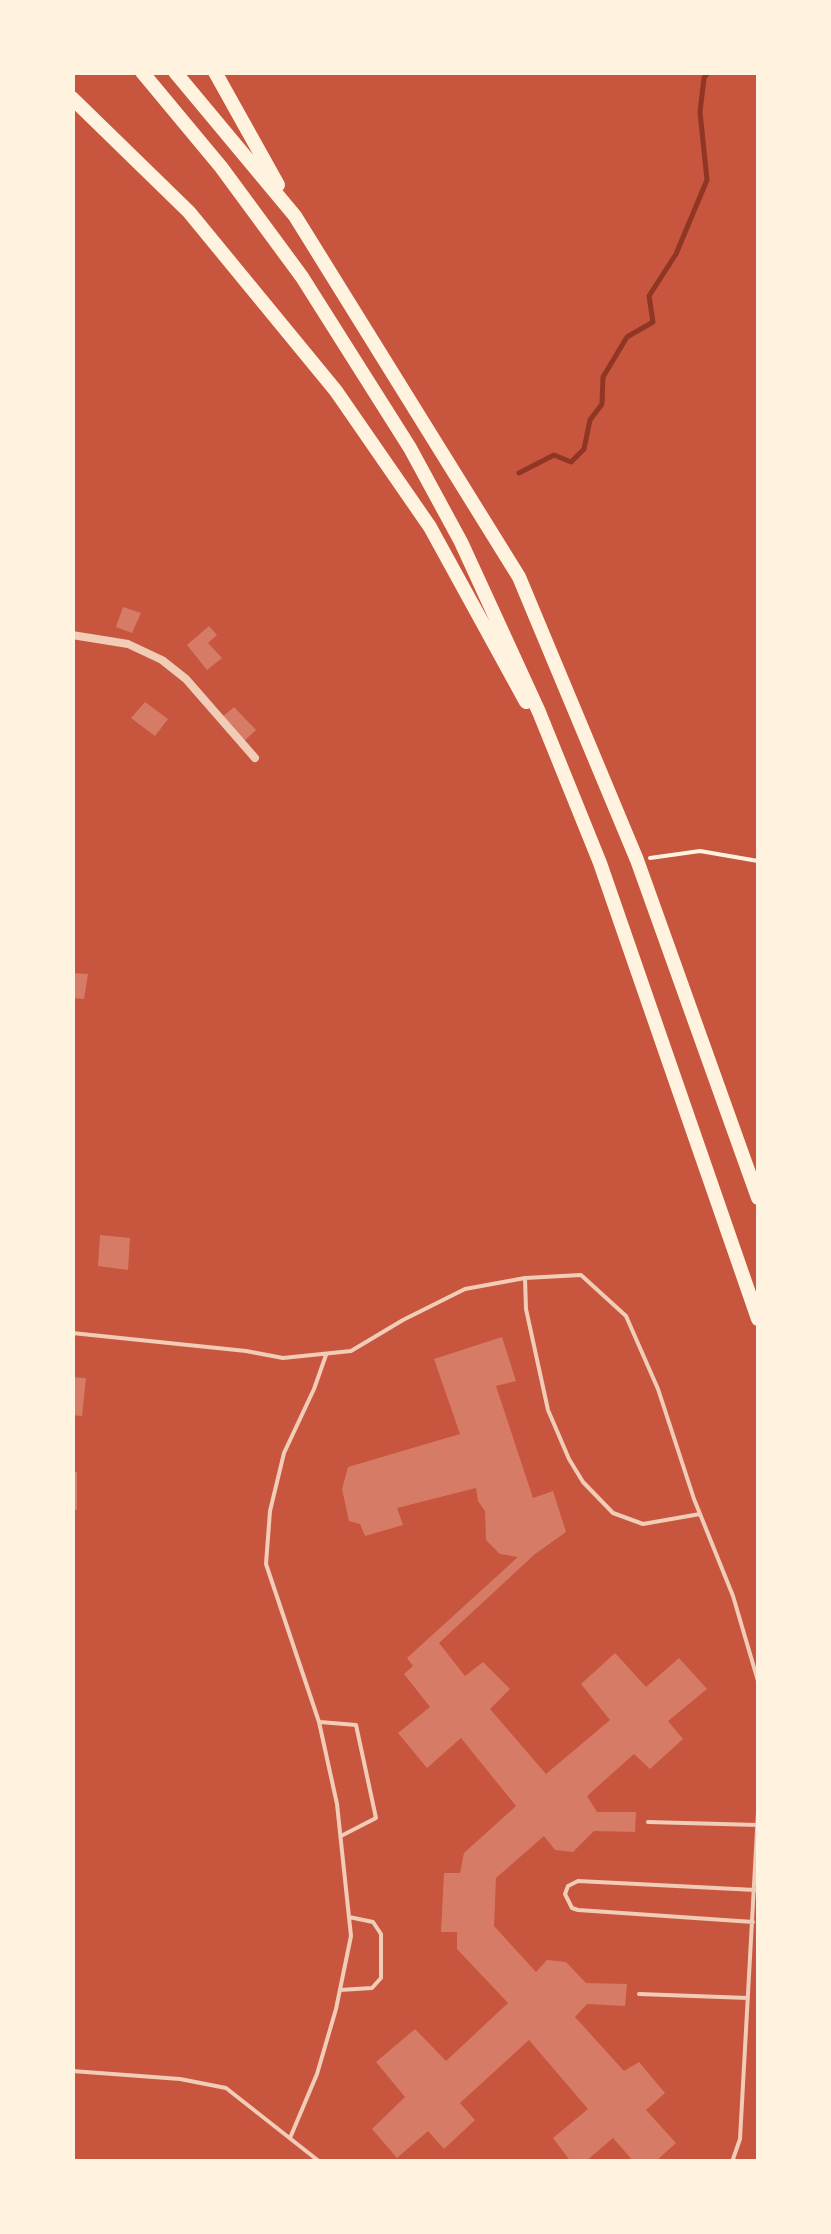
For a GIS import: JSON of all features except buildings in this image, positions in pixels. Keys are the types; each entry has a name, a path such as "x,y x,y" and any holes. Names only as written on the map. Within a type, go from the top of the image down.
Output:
{"highway":[{"path":"142,72 253,208 332,322 436,491 491,603 570,788 665,1045 758,1319"},
{"path":"175,72 295,216"},
{"path":"215,72 295,216 519,577 638,860 758,1198"},
{"path":"72,98 151,172 224,251 372,441 453,565 570,788"}],"street":[{"path":"72,634 128,644 162,660 186,679 255,758"}],"lane":[{"path":"72,1334 246,1350 283,1358 326,1354 351,1351 466,1288 524,1278 581,1276 626,1316 658,1389 700,1514 733,1596 758,1681"},
{"path":"524,1278 526,1309 548,1410 568,1459 583,1482 613,1513 643,1524 700,1514"},
{"path":"290,2138 317,2074 351,1936 341,1836 319,1722 266,1564 270,1511 284,1453 314,1390 326,1354"},
{"path":"319,1722 356,1724 376,1818 341,1836"},
{"path":"732,2162 740,2139 758,1812"},
{"path":"648,1822 758,1825"},
{"path":"753,1922 578,1910 572,1908 565,1894 568,1886 578,1881 755,1890"},
{"path":"340,1990 372,1988 381,1978 381,1934 374,1922 349,1916"},
{"path":"639,1994 748,1998"},
{"path":"72,2071 180,2079 226,2088 320,2162"}],"path":[{"path":"638,860 700,851 758,861"}],"waterway":[{"path":"519,473 554,455 571,462 584,449 590,420 602,404 603,377 627,337 653,322 649,296 676,254 707,180 700,112 708,72"}]}
